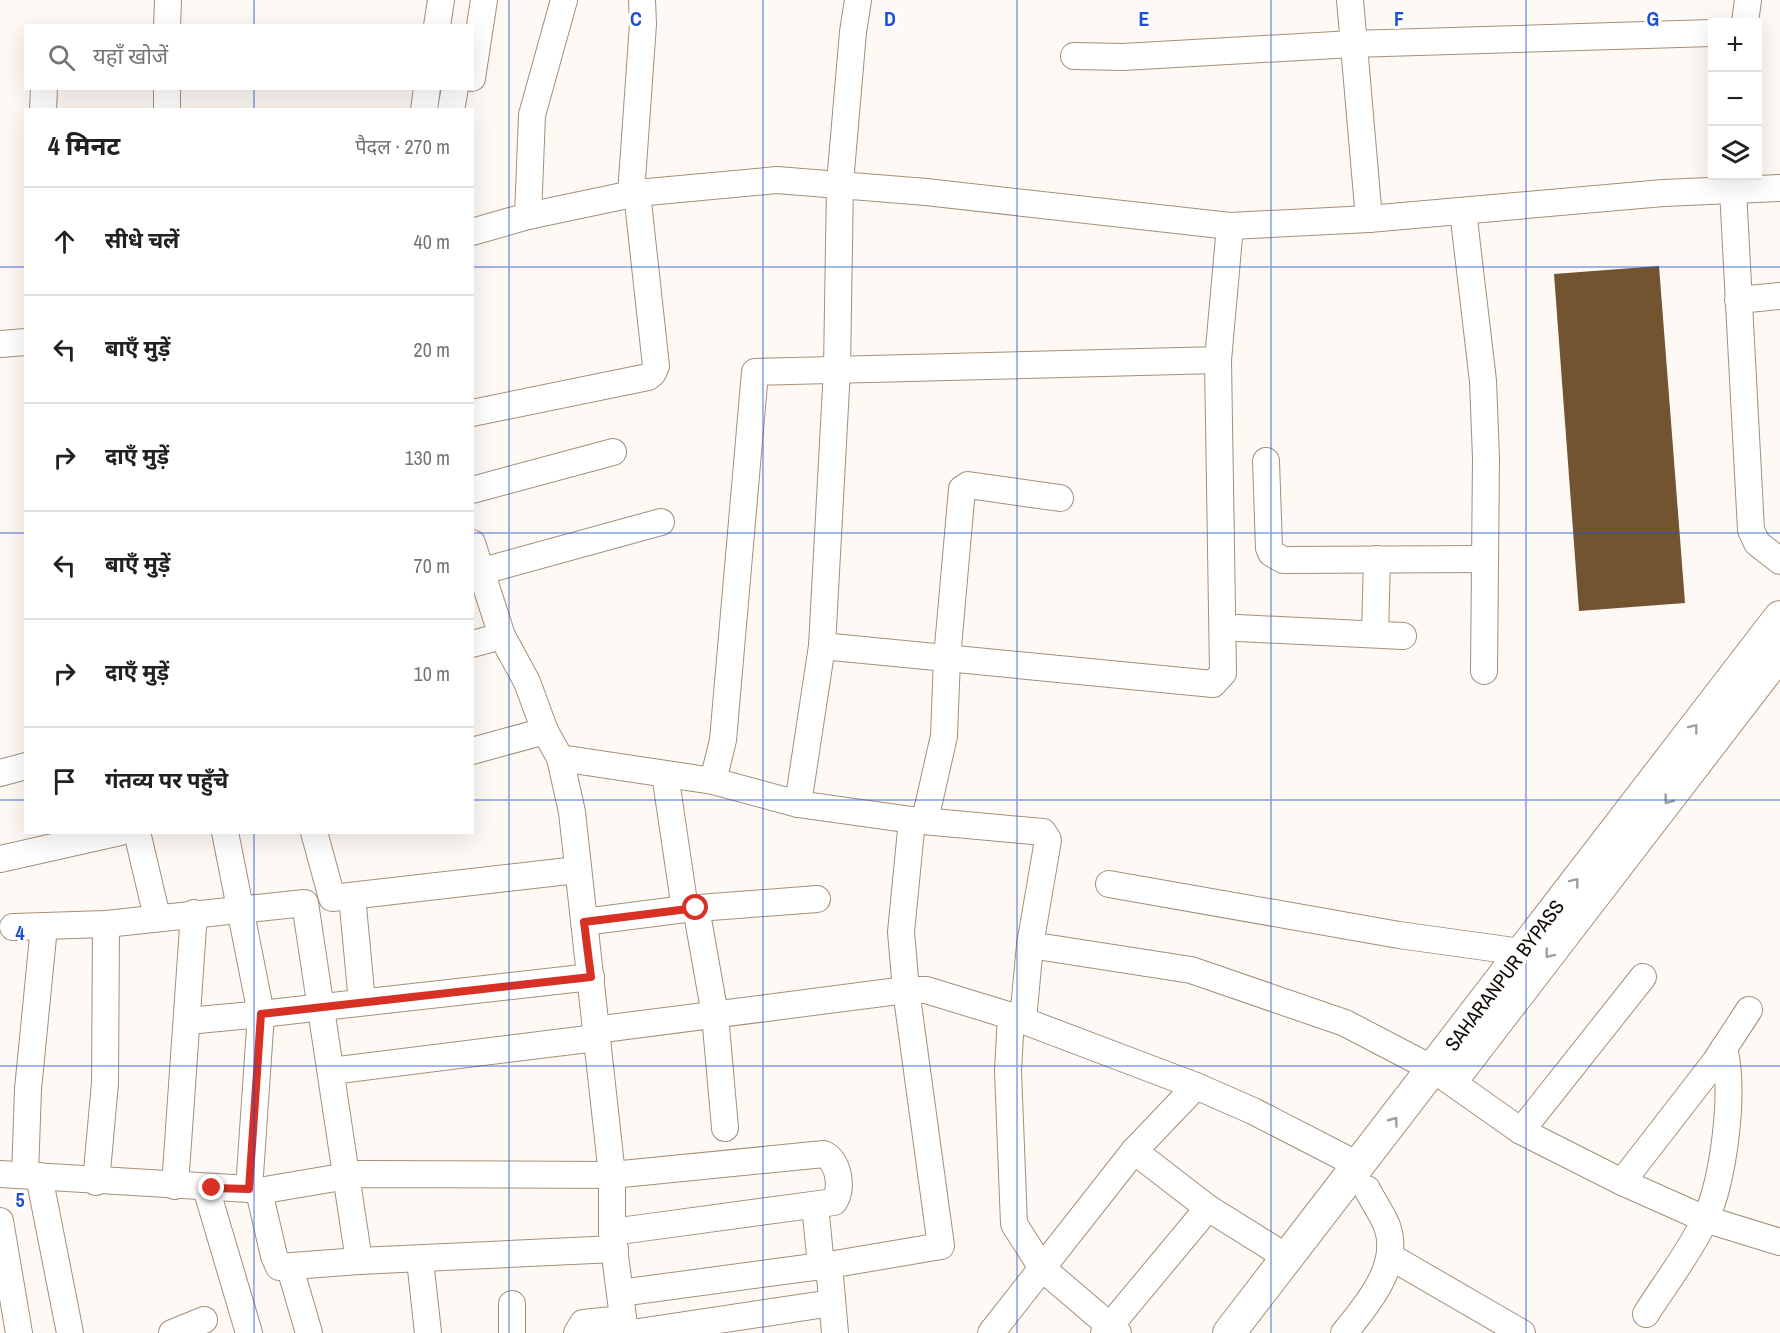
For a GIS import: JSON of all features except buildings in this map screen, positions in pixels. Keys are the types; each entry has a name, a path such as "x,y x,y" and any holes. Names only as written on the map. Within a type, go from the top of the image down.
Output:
{"main road":[{"name":"SAHARANPUR BYPASS","path":"1229,1333 1288,1258 1363,1178 1441,1076 1521,952 1780,617"},
{"path":"1441,1076 1780,653"},
{"path":"1255,1333 1363,1178"}],"street":[{"path":"167,24 168,0"},
{"path":"437,24 441,0"},
{"path":"466,24 469,0"},
{"path":"474,65 484,0"},
{"path":"528,216 532,115 564,0"},
{"path":"474,413 648,377 656,366 634,194 643,24 642,0"},
{"path":"798,804 822,646 837,369 840,183 853,32 858,0"},
{"path":"1350,0 1352,44 1369,219"},
{"path":"1746,18 1748,0"},
{"path":"1074,56 1124,57 1352,44 1708,33"},
{"path":"43,108 44,90"},
{"path":"167,90 167,108"},
{"path":"424,108 427,90"},
{"path":"451,108 455,90"},
{"path":"468,108 471,90"},
{"path":"474,231 528,216 634,194 777,180 840,183 1230,226 1369,219 1663,193 1780,188"},
{"path":"1734,190 1751,530 1757,543 1780,561"},
{"path":"1462,211 1483,381 1486,458 1484,671"},
{"path":"822,646 1213,684 1219,680 1223,673 1218,360 1230,226"},
{"path":"1738,300 1780,296"},
{"path":"0,344 24,342"},
{"path":"713,782 723,740 749,462 753,375 758,370 1218,360"},
{"path":"474,489 613,452"},
{"path":"1266,461 1269,548 1271,553 1283,560 1484,559"},
{"path":"620,1293 825,1265 941,1246 906,990 901,932 919,820 944,736 947,658 962,489 968,485 1060,498"},
{"path":"477,573 661,522"},
{"path":"474,555 477,573 502,636 527,682 545,731 560,758 572,812 612,1175 614,1240 620,1293 627,1328"},
{"path":"1375,634 1377,560"},
{"path":"1238,628 1403,636"},
{"path":"474,643 502,636"},
{"path":"474,750 545,731"},
{"path":"560,758 713,782 798,804 919,820 1043,831 1048,840 1008,1071 1012,1217 1017,1233 1042,1269 1110,1331 1208,1208"},
{"path":"0,773 24,767"},
{"path":"665,774 691,909 715,1015 725,1128"},
{"path":"0,860 111,834"},
{"path":"137,834 157,917"},
{"path":"21,1175 96,1182 254,1190 346,1175 612,1175 824,1154 834,1162 837,1170 837,1198 834,1202 614,1240 420,1260 359,1261 290,1268 279,1267 276,1264 254,1190 261,1014 225,834"},
{"path":"315,834 342,897 362,1002"},
{"path":"13,927 106,924 305,903 577,870"},
{"path":"1109,884 1399,935 1521,952"},
{"path":"584,922 691,909 817,899"},
{"path":"305,903 359,1261"},
{"path":"175,1186 194,914"},
{"path":"96,1182 105,1083 106,924"},
{"path":"44,927 21,1175 70,1333"},
{"path":"1030,945 1191,970 1345,1023 1441,1076 1521,1131 1622,1182 1706,1219 1780,1242"},
{"path":"188,1021 591,977"},
{"path":"1521,1131 1643,977"},
{"path":"332,1071 715,1015 906,990 926,990 1017,1018 1196,1086 1253,1111 1363,1178 1387,1226 1391,1257 1378,1285 1344,1333"},
{"path":"1622,1182 1724,1048 1749,1010"},
{"path":"1646,1314 1706,1219 1723,1159 1729,1084 1724,1048"},
{"path":"991,1333 1134,1151 1196,1086"},
{"path":"1134,1151 1208,1208 1288,1258"},
{"path":"206,1188 249,1333"},
{"path":"815,1205 836,1333"},
{"path":"0,1221 19,1333"},
{"path":"1391,1257 1522,1333"},
{"path":"420,1260 428,1333"},
{"path":"290,1268 309,1333"},
{"path":"577,1333 583,1323 627,1328 832,1303"},
{"path":"512,1304 512,1333"},
{"path":"172,1333 204,1320"}],"route":[{"path":"212,1188 249,1189 261,1014 591,977 584,922 696,908"}]}
